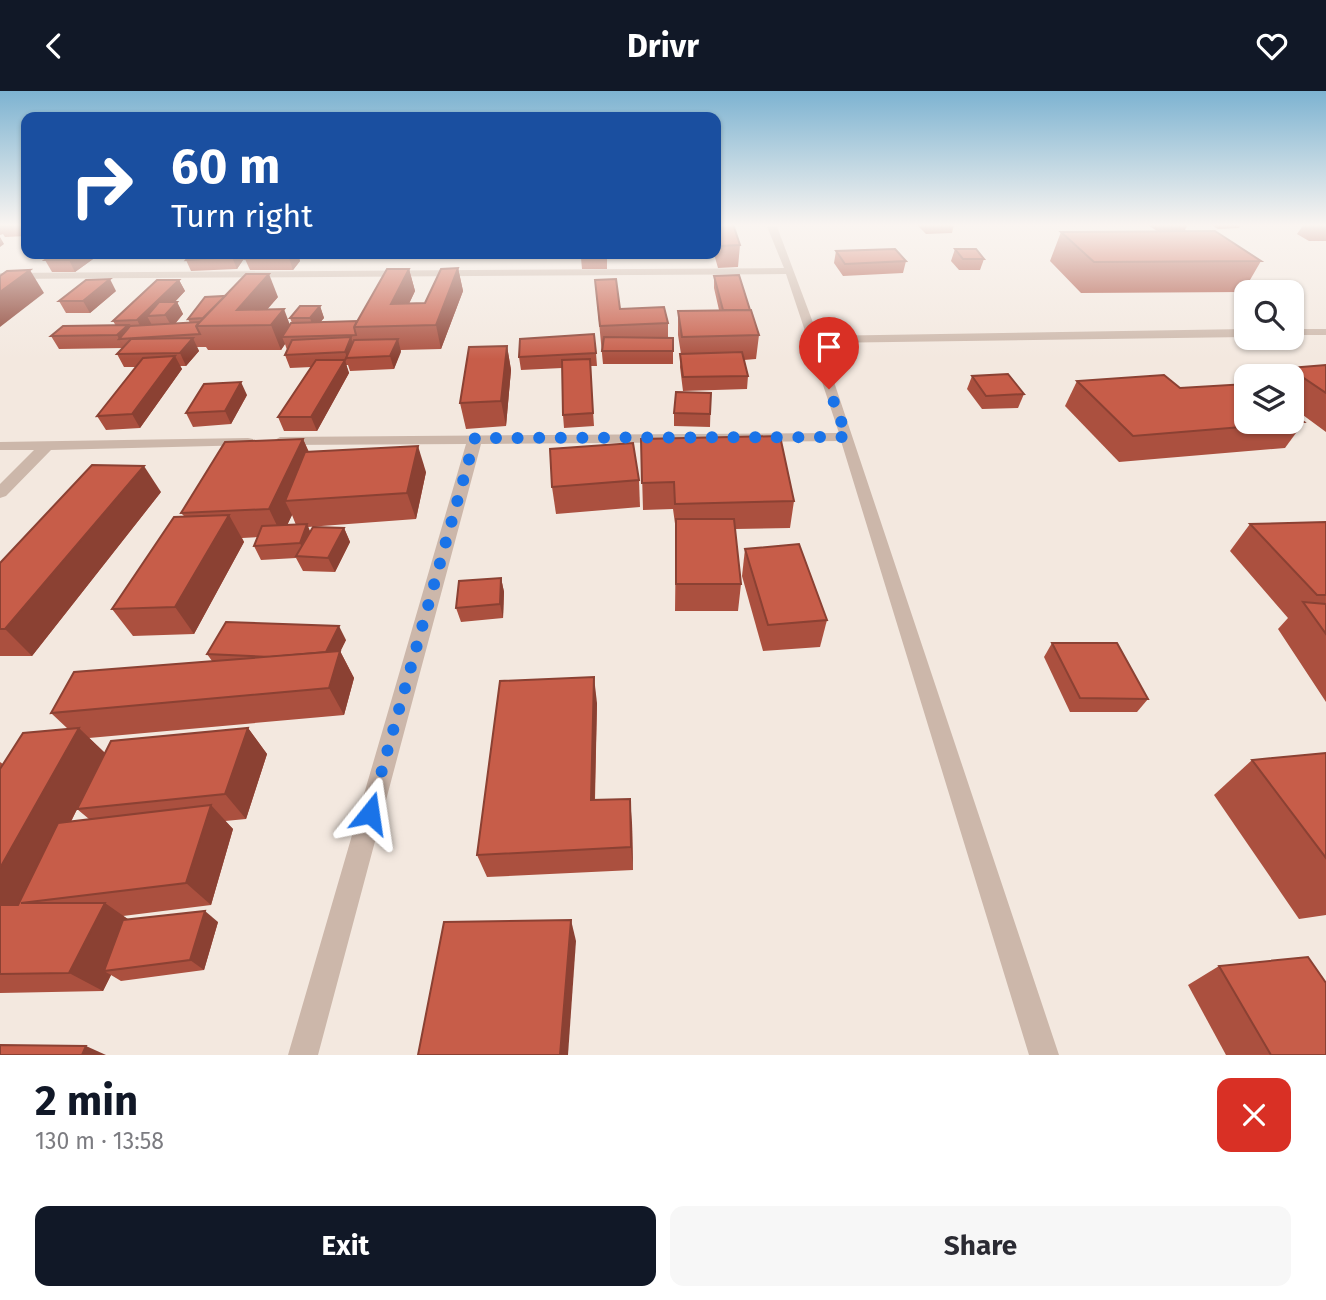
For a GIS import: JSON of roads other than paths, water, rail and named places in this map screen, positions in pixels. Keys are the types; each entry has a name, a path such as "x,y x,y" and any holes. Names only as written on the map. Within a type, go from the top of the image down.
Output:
{"street":[{"path":"0,276 790,271 847,437 1044,1055"},
{"path":"1304,332 1326,332"},
{"path":"812,341 1234,333"},
{"path":"0,446 475,438 847,437"},
{"path":"303,1055 475,438"},
{"path":"0,493 46,446"}]}
